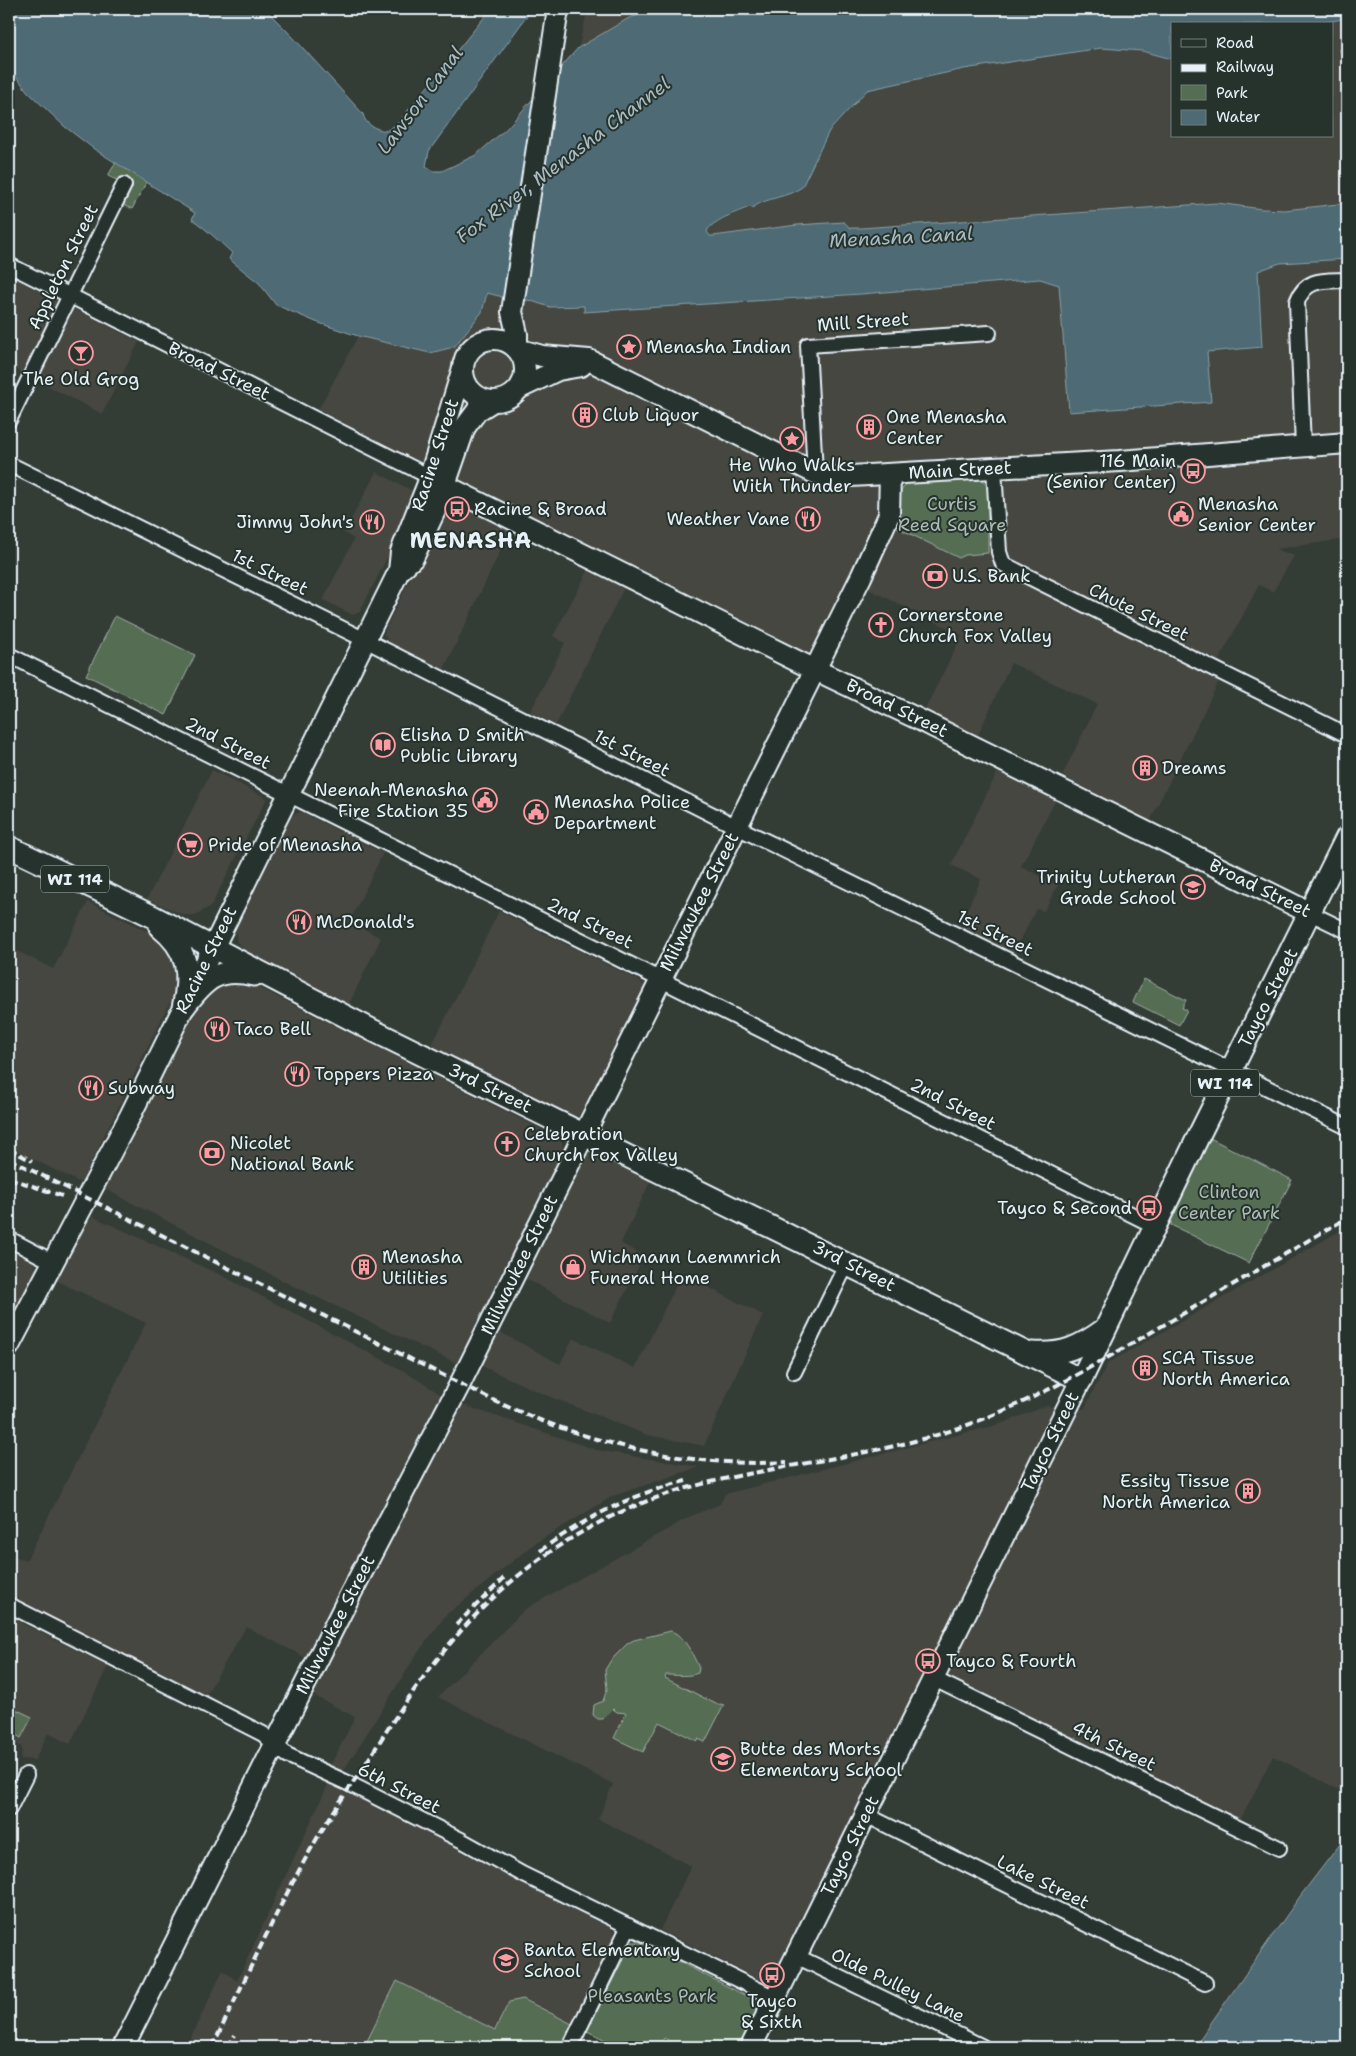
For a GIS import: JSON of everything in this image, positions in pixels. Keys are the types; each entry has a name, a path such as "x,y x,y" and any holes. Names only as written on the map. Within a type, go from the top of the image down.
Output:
{"main road":[{"name":"Tayco Street","path":"1081,1380 1347,837"},
{"name":"3rd Street","path":"9,846 278,982 1081,1380"},
{"path":"140,911 171,937 181,951 188,973 183,1008"},
{"path":"183,1008 199,988 218,974 238,972 278,982"},
{"path":"1025,1353 1062,1352 1089,1341 1105,1329"}],"street":[{"path":"517,349 517,334 512,312 558,9"},
{"name":"Appleton Street","path":"9,420 124,185"},
{"name":"Broad Street","path":"9,265 815,669 1347,931"},
{"path":"1303,446 1297,302 1304,288 1310,284 1347,280"},
{"path":"489,339 501,340 517,349 523,358 524,378 520,388 504,400 484,400 471,391 464,378 463,368 465,358 471,349 498,332 512,312"},
{"name":"Mill Street","path":"815,473 808,345 989,332"},
{"name":"Main Street","path":"517,349 542,356 589,360 815,473 833,478 1120,461 1347,443"},
{"name":"Main Street","path":"520,388 567,367 598,366"},
{"name":"Racine Street","path":"438,481 463,368"},
{"name":"Racine Street","path":"9,1346 130,1116 366,640 399,571 401,552 470,419 477,411 493,401"},
{"name":"1st Street","path":"9,464 366,640 737,827 1347,1127"},
{"name":"Chute Street","path":"994,468 999,552 1003,564 1347,735"},
{"name":"Milwaukee Street","path":"123,2047 350,1595 460,1384 815,669 886,523 890,507 890,474"},
{"name":"2nd Street","path":"9,655 1155,1226"},
{"path":"9,1239 53,1262"},
{"path":"794,1372 847,1263"},
{"name":"Tayco Street","path":"751,2047 1081,1380"},
{"name":"6th Street","path":"9,1605 255,1730 287,1754 461,1840 522,1874 775,1998"},
{"name":"4th Street","path":"932,1678 1279,1848"},
{"path":"9,1809 26,1775"},
{"name":"Lake Street","path":"866,1815 1205,1983"},
{"path":"570,2047 629,1926"},
{"name":"Olde Pulley Lane","path":"796,1956 983,2047"}],"shaded area":[{"path":"588,9 673,9 629,18 578,48"},
{"path":"1347,18 1347,203 1285,210 1217,203 861,228 797,225 713,236 710,236 707,232 711,225 737,213 793,193 802,187 829,131 867,90 964,69 1101,48 1142,51 1171,59 1171,138 1334,138 1334,22 1327,22"},
{"path":"1347,259 1347,539 1276,549 1294,556 1273,592 1259,585 1219,660 1227,665 1150,821 1062,776 1097,704 1011,663 978,735 925,709 962,635 848,579 811,651 801,655 318,410 358,336 431,353 454,347 482,312 486,293 528,300 550,307 584,306 585,312 861,294 1040,279 1059,284 1069,412 1210,402 1207,352 1262,347 1258,271 1280,263"},
{"path":"17,280 139,342 102,414 9,366 9,296"},
{"path":"376,472 419,494 360,612 353,615 323,600 354,539 344,533"},
{"path":"457,501 460,502 461,507 510,531 444,669 389,642 384,635 446,506"},
{"path":"588,571 624,588 556,725 530,712 565,643 553,636"},
{"path":"212,770 267,798 211,906 196,915 184,915 147,899"},
{"path":"998,771 1056,800 1021,866 1058,885 1044,911 1036,909 1014,954 959,927 981,879 951,865"},
{"path":"301,812 383,853 350,921 381,938 349,1004 246,952 237,942 235,930 238,922 292,815"},
{"path":"88,902 153,934 171,948 178,972 173,996 81,1183 9,1147 9,947 53,969"},
{"path":"499,911 640,981 645,986 585,1113 580,1116 571,1117 432,1045"},
{"path":"240,978 553,1135 562,1142 563,1154 458,1364 291,1285 103,1188 200,1001 211,987"},
{"path":"593,1151 651,1180 621,1243 644,1256 610,1323 524,1278 585,1156"},
{"path":"92,1216 225,1277 404,1371 451,1401 597,1450 699,1467 613,1496 534,1544 446,1615 417,1654 334,1786 462,1850 462,1852 612,1929 614,1940 572,2024 522,1999 509,2002 495,2030 397,1981 364,2047 186,2047 223,1970 237,1981 335,1769 330,1766 355,1717 303,1690 316,1663 246,1627 206,1695 9,1596 9,1553 26,1561 146,1323 55,1280"},
{"path":"1347,1227 1347,1794 1273,1756 1240,1821 949,1679 946,1675 948,1670 971,1626 953,1616 772,1980 767,1983 660,1930 691,1866 598,1819 613,1784 438,1697 525,1609 691,1516 720,1504 725,1494 1000,1424 1046,1406 1084,1409 1108,1363"},
{"path":"9,1247 31,1257 36,1269 18,1305 9,1301"},
{"path":"682,1274 763,1315 704,1446 647,1435 543,1394 471,1361 489,1326 560,1364 573,1338 635,1368"},
{"path":"9,1617 108,1666 70,1744 48,1733 35,1760 21,1759 22,1747 9,1740"}],"green space":[{"path":"116,162 147,181 132,209 123,205 132,187 108,176"},
{"name":"Curtis Reed Square","path":"981,479 988,487 988,553 965,555 959,558 898,528 901,491 907,483"},
{"path":"115,616 195,655 166,715 86,675"},
{"path":"1144,979 1186,1000 1182,1008 1187,1010 1179,1025 1133,1002"},
{"name":"Clinton Center Park","path":"1210,1138 1292,1180 1249,1263 1171,1225 1172,1216"},
{"path":"671,1631 684,1641 699,1668 698,1673 666,1675 665,1678 718,1705 724,1705 705,1742 698,1739 697,1741 659,1722 643,1752 614,1738 626,1713 617,1712 613,1709 603,1719 598,1719 593,1715 594,1705 603,1701 607,1689 605,1670 611,1660 628,1643"},
{"path":"9,1706 32,1717 21,1738 9,1731"},
{"name":"Pleasants Park","path":"632,1942 640,1942 758,2002 757,2011 739,2047 681,2047 664,2038 659,2047 620,2047 587,2031"},
{"name":"Pleasants Park","path":"397,1981 495,2030 509,2002 523,1999 572,2024 561,2047 364,2047"}],"water":[{"path":"9,9 265,9 363,114 366,121 375,128 386,131 397,124 491,9 532,9 429,151 426,166 434,171 442,171 476,155 507,128 578,48 629,18 651,11 659,13 673,9 1347,9 1347,18 1327,22 1171,22 1171,59 1142,51 1101,48 964,69 867,90 829,131 802,187 796,191 726,217 714,224 707,232 710,236 713,236 797,225 844,222 850,228 861,228 1217,203 1285,210 1347,203 1347,259 1280,263 1258,271 1262,347 1207,352 1211,402 1069,412 1059,285 1040,279 861,294 584,312 584,306 550,307 528,300 523,302 487,293 482,312 454,347 430,353 358,336 316,322 276,305 259,283 229,259 232,253 192,219 195,213 94,149 64,126 28,92 9,67"},
{"path":"1347,1835 1347,2047 1194,2047 1301,1895"},
{"path":"1028,2040 1043,2047 1020,2047 1023,2041"}],"railway":[{"path":"1340,51 1347,50"},
{"path":"9,1149 32,1161"},
{"path":"9,1159 497,1402 531,1417 566,1430 638,1450 712,1461 787,1462"},
{"path":"9,1178 62,1196"},
{"path":"212,2047 304,1861 332,1814 404,1704 440,1656 479,1612 500,1591 541,1558 601,1522 665,1495 721,1480 923,1439 956,1429 1008,1409 1058,1385 1106,1358 1347,1218"},
{"path":"540,1551 556,1539 610,1508 647,1492 686,1481"},
{"path":"456,1625 504,1578"},
{"path":"228,2047 235,2035"}],"place":[{"name":"Menasha Indian","path":"629,347"},
{"name":"The Old Grog","path":"81,353"},
{"name":"Club Liquor","path":"585,415"},
{"name":"One Menasha Center","path":"869,427"},
{"name":"He Who Walks With Thunder","path":"792,439"},
{"name":"116 Main (Senior Center)","path":"1193,471"},
{"name":"Racine & Broad","path":"457,509"},
{"name":"Menasha Senior Center","path":"1181,514"},
{"name":"Weather Vane","path":"808,519"},
{"name":"Jimmy John's","path":"372,522"},
{"name":"U.S. Bank","path":"935,576"},
{"name":"Cornerstone Church Fox Valley","path":"881,625"},
{"name":"Elisha D Smith Public Library","path":"383,745"},
{"name":"Dreams","path":"1145,768"},
{"name":"Neenah-Menasha Fire Station 35","path":"485,800"},
{"name":"Menasha Police Department","path":"536,812"},
{"name":"Pride of Menasha","path":"190,845"},
{"name":"Trinity Lutheran Grade School","path":"1193,887"},
{"name":"McDonald's","path":"299,922"},
{"name":"Taco Bell","path":"217,1029"},
{"name":"Toppers Pizza","path":"297,1074"},
{"name":"Subway","path":"91,1088"},
{"name":"Celebration Church Fox Valley","path":"507,1144"},
{"name":"Nicolet National Bank","path":"212,1153"},
{"name":"Tayco & Second","path":"1149,1208"},
{"name":"Menasha Utilities","path":"364,1267"},
{"name":"Wichmann Laemmrich Funeral Home","path":"573,1267"},
{"name":"SCA Tissue North America","path":"1145,1368"},
{"name":"Essity Tissue North America","path":"1248,1491"},
{"name":"Tayco & Fourth","path":"928,1661"},
{"name":"Butte des Morts Elementary School","path":"723,1759"},
{"name":"Banta Elementary School","path":"506,1960"},
{"name":"Tayco & Sixth","path":"772,1975"}],"district":[{"name":"MENASHA","path":"471,540"}],"water label":[{"name":"Lawson Canal","path":"420,100"},
{"name":"Fox River, Menasha Channel","path":"563,160"},
{"name":"Menasha Canal","path":"901,237"}]}
